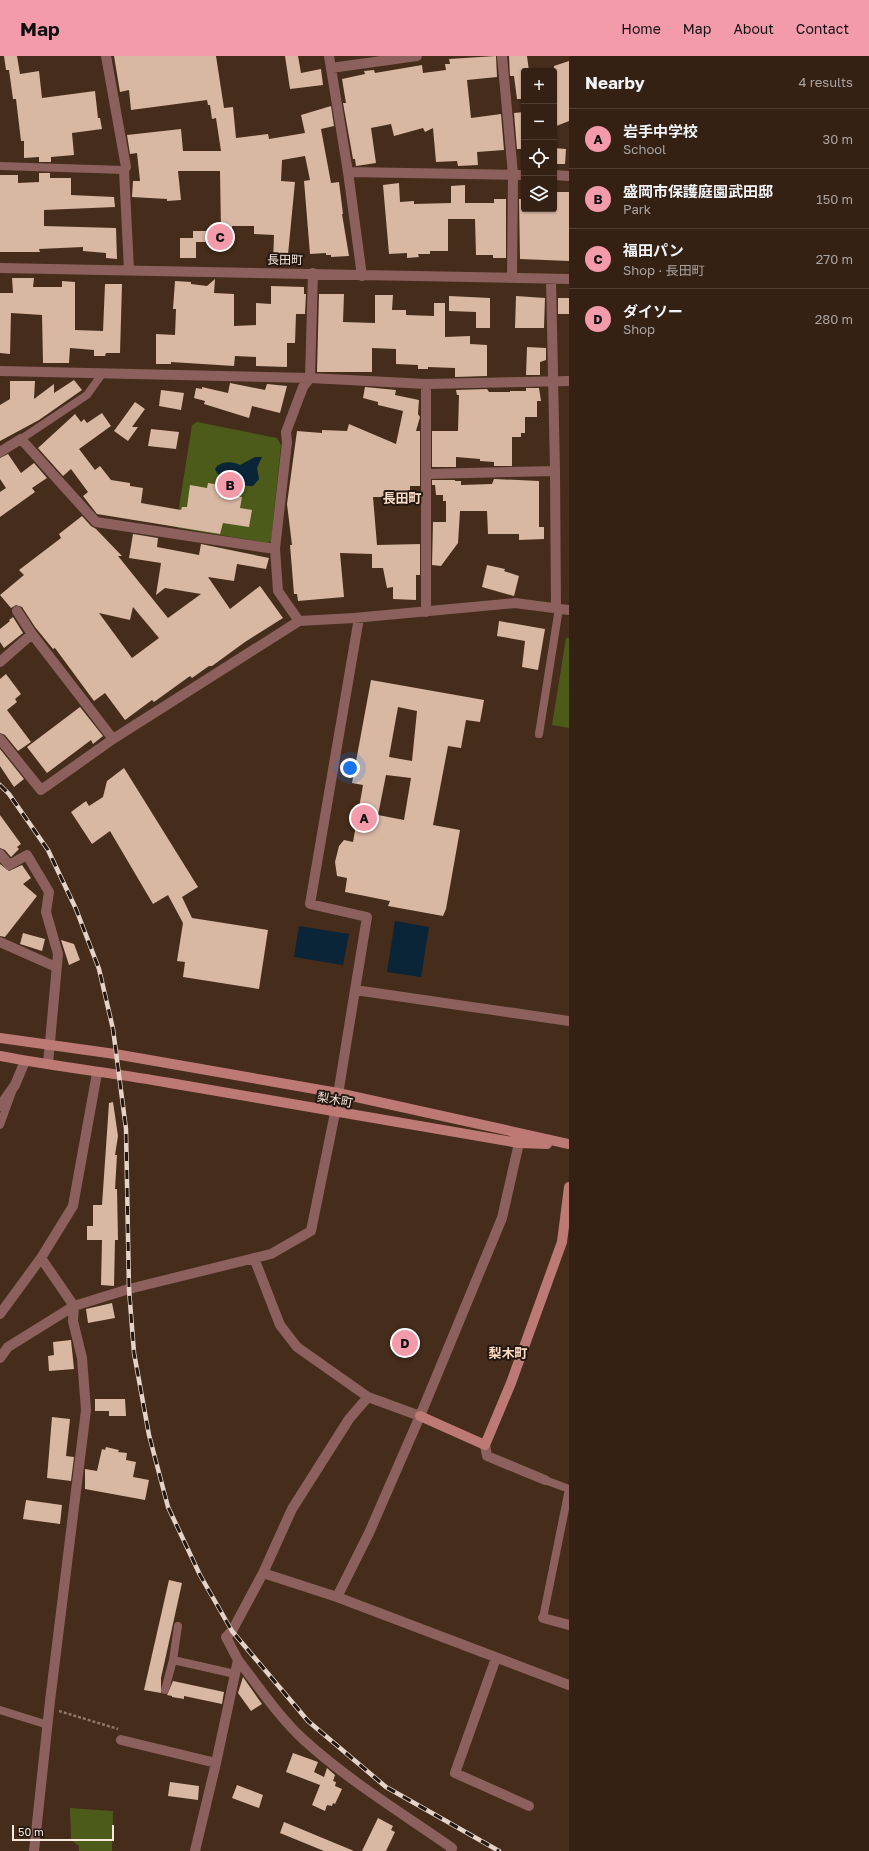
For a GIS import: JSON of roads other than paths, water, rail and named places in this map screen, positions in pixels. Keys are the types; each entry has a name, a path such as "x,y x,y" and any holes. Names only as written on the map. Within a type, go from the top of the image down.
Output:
{"street":[{"path":"106,56 126,167 124,170 129,270"},
{"path":"329,56 348,172 362,276"},
{"path":"331,68 417,56"},
{"path":"502,56 513,174 512,278"},
{"path":"348,172 521,175"},
{"path":"557,176 569,176"},
{"name":"長田町","path":"0,268 569,279"},
{"path":"299,621 278,591 275,549 287,442 286,432 303,387 310,378 313,273"},
{"path":"0,739 41,790 113,739 299,621 359,618 516,603 561,608 551,278"},
{"path":"0,371 310,378 426,384 553,380 569,381"},
{"path":"426,384 426,612"},
{"path":"0,452 21,439 96,522 275,549"},
{"path":"427,474 556,471"},
{"path":"17,611 32,634 113,739"},
{"path":"0,1358 8,1347 74,1306 129,1289 271,1254 311,1231 335,1113 367,917 310,904 359,618"},
{"path":"0,662 32,634"},
{"path":"0,854 9,865 26,855 49,892 46,912 58,954 48,1064"},
{"path":"0,942 56,967"},
{"path":"355,990 569,1021"},
{"path":"0,1038 115,1054 338,1093 569,1144"},
{"name":"梨木町","path":"0,1056 519,1143 569,1144"},
{"path":"0,1106 15,1085 25,1061"},
{"path":"0,1314 41,1258 73,1206 98,1073"},
{"path":"337,1598 369,1533 420,1416 502,1218 519,1143"},
{"path":"545,1480 487,1456 485,1445 511,1383 562,1242 569,1187"},
{"path":"34,1851 49,1708 86,1410 82,1358 73,1321 74,1306 41,1258"},
{"path":"254,1258 280,1325 297,1346 368,1396 420,1416 485,1445"},
{"path":"368,1396 349,1419 292,1509 263,1573 232,1631 226,1637 238,1660 303,1739 332,1764 452,1848 451,1851"},
{"path":"263,1573 337,1598 569,1685"},
{"path":"543,1618 569,1625"},
{"path":"496,1658 455,1774 529,1806"},
{"path":"195,1851 238,1660"},
{"path":"121,1740 216,1763"}],"lane":[{"path":"0,166 124,170"},
{"path":"21,439 87,395 102,374"},
{"path":"539,734 561,608"},
{"path":"0,1125 15,1085"},
{"path":"543,1618 569,1489 545,1480"},
{"path":"165,1690 173,1660 178,1626"},
{"path":"173,1660 236,1674"},
{"path":"0,1710 48,1725"}],"water":[{"path":"255,457 262,457 257,468 259,479 253,486 237,484 226,480 217,473 215,469 220,464 226,462 240,465"},
{"path":"395,921 429,927 421,977 387,972"},
{"path":"299,926 349,934 343,965 294,957"}],"railway":[{"path":"0,785 9,794 48,850 76,909 99,969 113,1029 126,1129 129,1289 134,1353 149,1435 168,1507 200,1575 232,1631 308,1721 386,1787 499,1851"}],"place":[{"name":"福田パン","path":"220,237"},
{"name":"盛岡市保護庭園武田邸","path":"230,485"},
{"name":"岩手中学校","path":"364,818"},
{"name":"ダイソー","path":"405,1343"}],"district":[{"name":"長田町","path":"402,498"},
{"name":"梨木町","path":"508,1353"}]}
